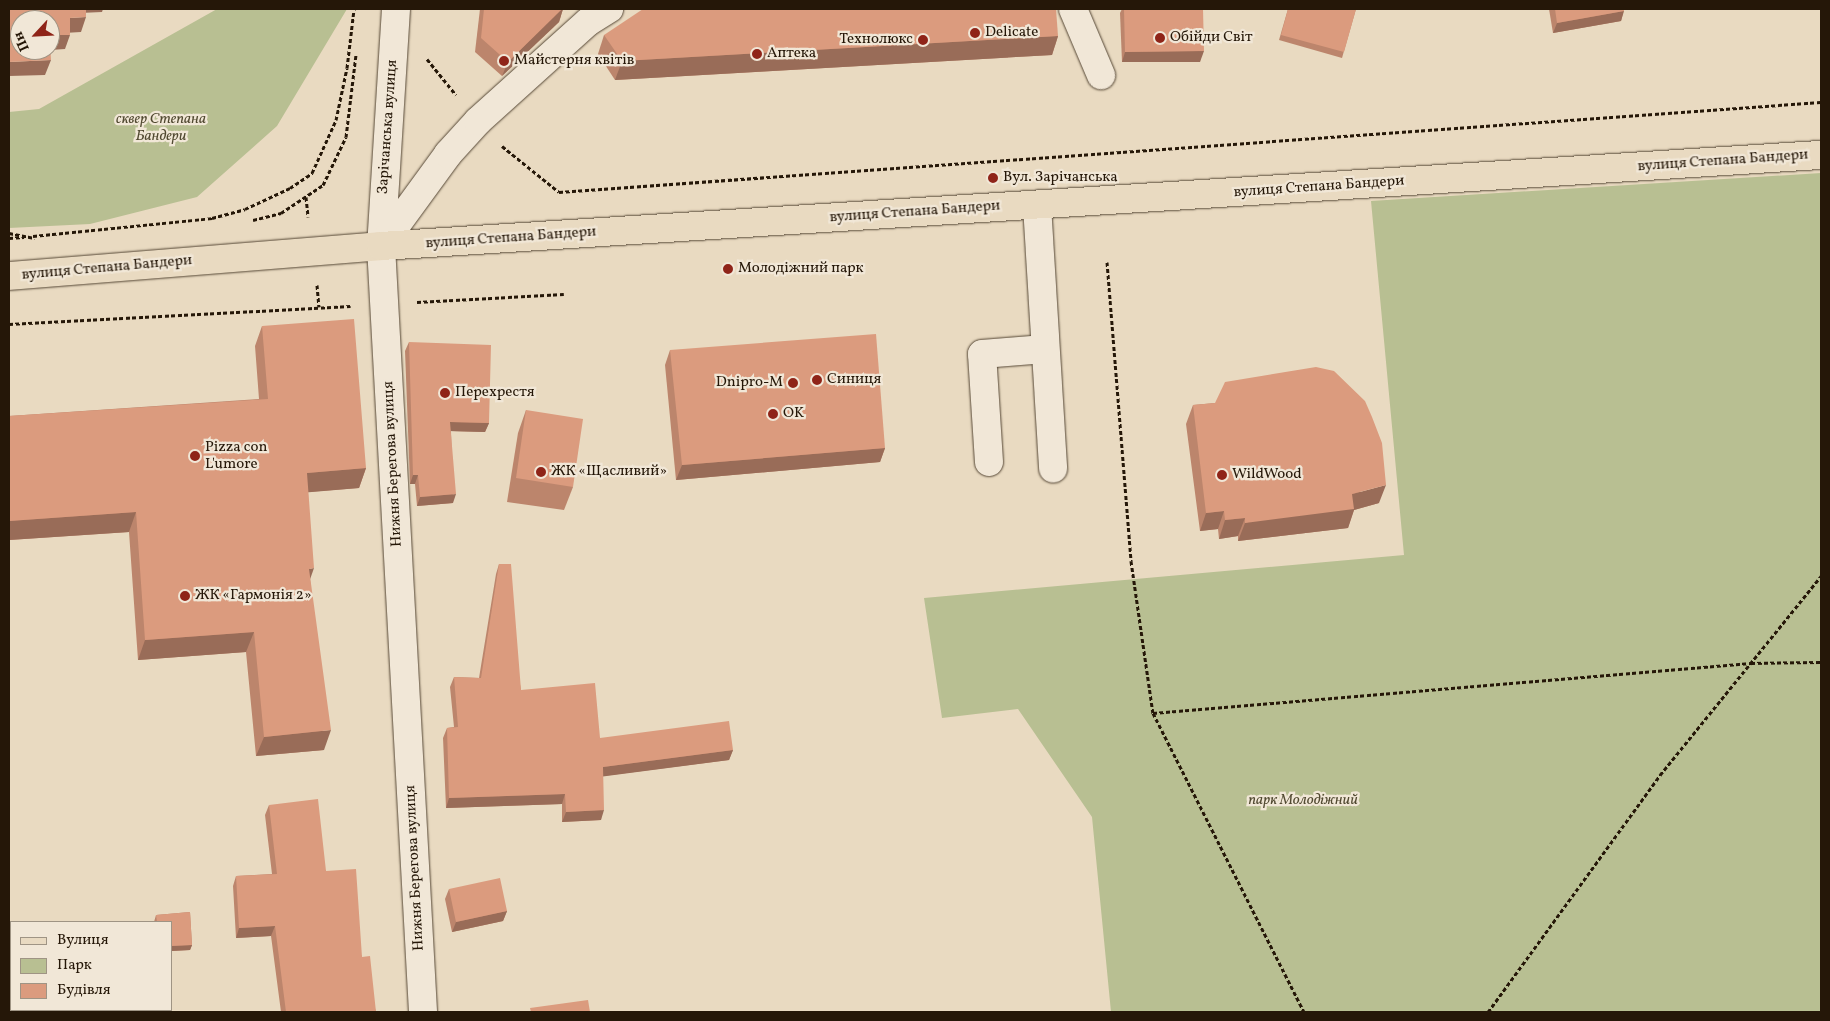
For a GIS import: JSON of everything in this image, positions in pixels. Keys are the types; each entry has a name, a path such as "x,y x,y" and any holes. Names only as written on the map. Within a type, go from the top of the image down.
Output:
{"main road":[{"name":"вулиця Степана Бандери","path":"9,276 381,246 1821,155"}],"street":[{"name":"Зарічанська вулиця","path":"381,246 396,9"},
{"path":"381,246 448,154 478,121 588,22 609,9"},
{"path":"1073,9 1101,75"},
{"path":"1037,205 1053,470"},
{"name":"Нижня Берегова вулиця","path":"381,246 423,1012"},
{"path":"989,462 982,354 1045,349"}],"path":[{"path":"9,238 212,218 245,209 290,188 312,173 336,120 347,68 354,9"},
{"path":"244,222 281,213 323,185 346,137 357,48"},
{"path":"424,55 489,136 559,192 1821,102"},
{"path":"9,233 46,240"},
{"path":"1107,262 1131,562 1153,713 1304,1012"},
{"path":"9,324 564,294"},
{"path":"1488,1012 1660,775 1821,576"},
{"path":"1153,713 1751,663 1821,662"}],"green space":[{"name":"сквер Степана Бандери","path":"217,9 347,9 277,126 197,197 90,224 9,228 9,112 39,109"},
{"name":"парк Молодіжний","path":"1821,173 1821,1012 1111,1012 1092,817 1018,709 942,718 924,598 1404,555 1371,201"}],"building":[{"path":"9,9 86,9 86,17 70,18 70,35 60,35 60,10 10,10 10,60 51,60 9,62"},
{"path":"484,9 562,9 508,62 481,38"},
{"path":"643,9 1056,9 1058,36 622,61 604,35"},
{"path":"1124,9 1203,9 1204,51 1125,52"},
{"path":"1288,9 1356,9 1344,52 1281,35"},
{"path":"1555,9 1624,9 1624,11 1557,23"},
{"path":"354,319 366,468 307,473 314,568 309,569 331,730 264,737 254,632 145,640 136,512 9,521 9,416 268,399 262,326"},
{"path":"876,334 885,448 682,465 670,350"},
{"path":"409,342 491,345 489,423 450,422 456,494 420,497 418,475 413,475"},
{"path":"1316,367 1334,371 1365,401 1382,443 1386,485 1352,494 1354,509 1245,523 1245,518 1225,520 1224,511 1206,513 1193,405 1215,403 1225,382"},
{"path":"526,410 583,419 573,487 516,478"},
{"path":"499,564 511,564 521,690 595,683 600,738 729,721 733,750 603,767 604,810 566,812 565,794 449,798 447,728 458,727 454,677 481,678"},
{"path":"318,799 326,871 356,869 362,957 370,956 376,1012 286,1012 275,926 239,928 236,876 277,874 269,805"},
{"path":"500,878 507,911 456,922 449,889"},
{"path":"190,912 192,945 172,946 172,921 157,921 156,915"},
{"path":"588,1000 590,1012 531,1012 530,1008"}],"place":[{"name":"Delicate","path":"975,33"},
{"name":"Обійди Світ","path":"1160,38"},
{"name":"Технолюкс","path":"923,40"},
{"name":"Аптека","path":"757,54"},
{"name":"Майстерня квітів","path":"504,61"},
{"name":"Вул. Зарічанська","path":"993,178"},
{"name":"Молодіжний парк","path":"728,269"},
{"name":"Синиця","path":"817,380"},
{"name":"Dnipro-M","path":"793,383"},
{"name":"Перехрестя","path":"445,393"},
{"name":"OK","path":"773,414"},
{"name":"Pizza con L'umore","path":"195,456"},
{"name":"ЖК «Щасливий»","path":"541,472"},
{"name":"WildWood","path":"1222,475"},
{"name":"ЖК «Гармонія 2»","path":"185,596"}]}
